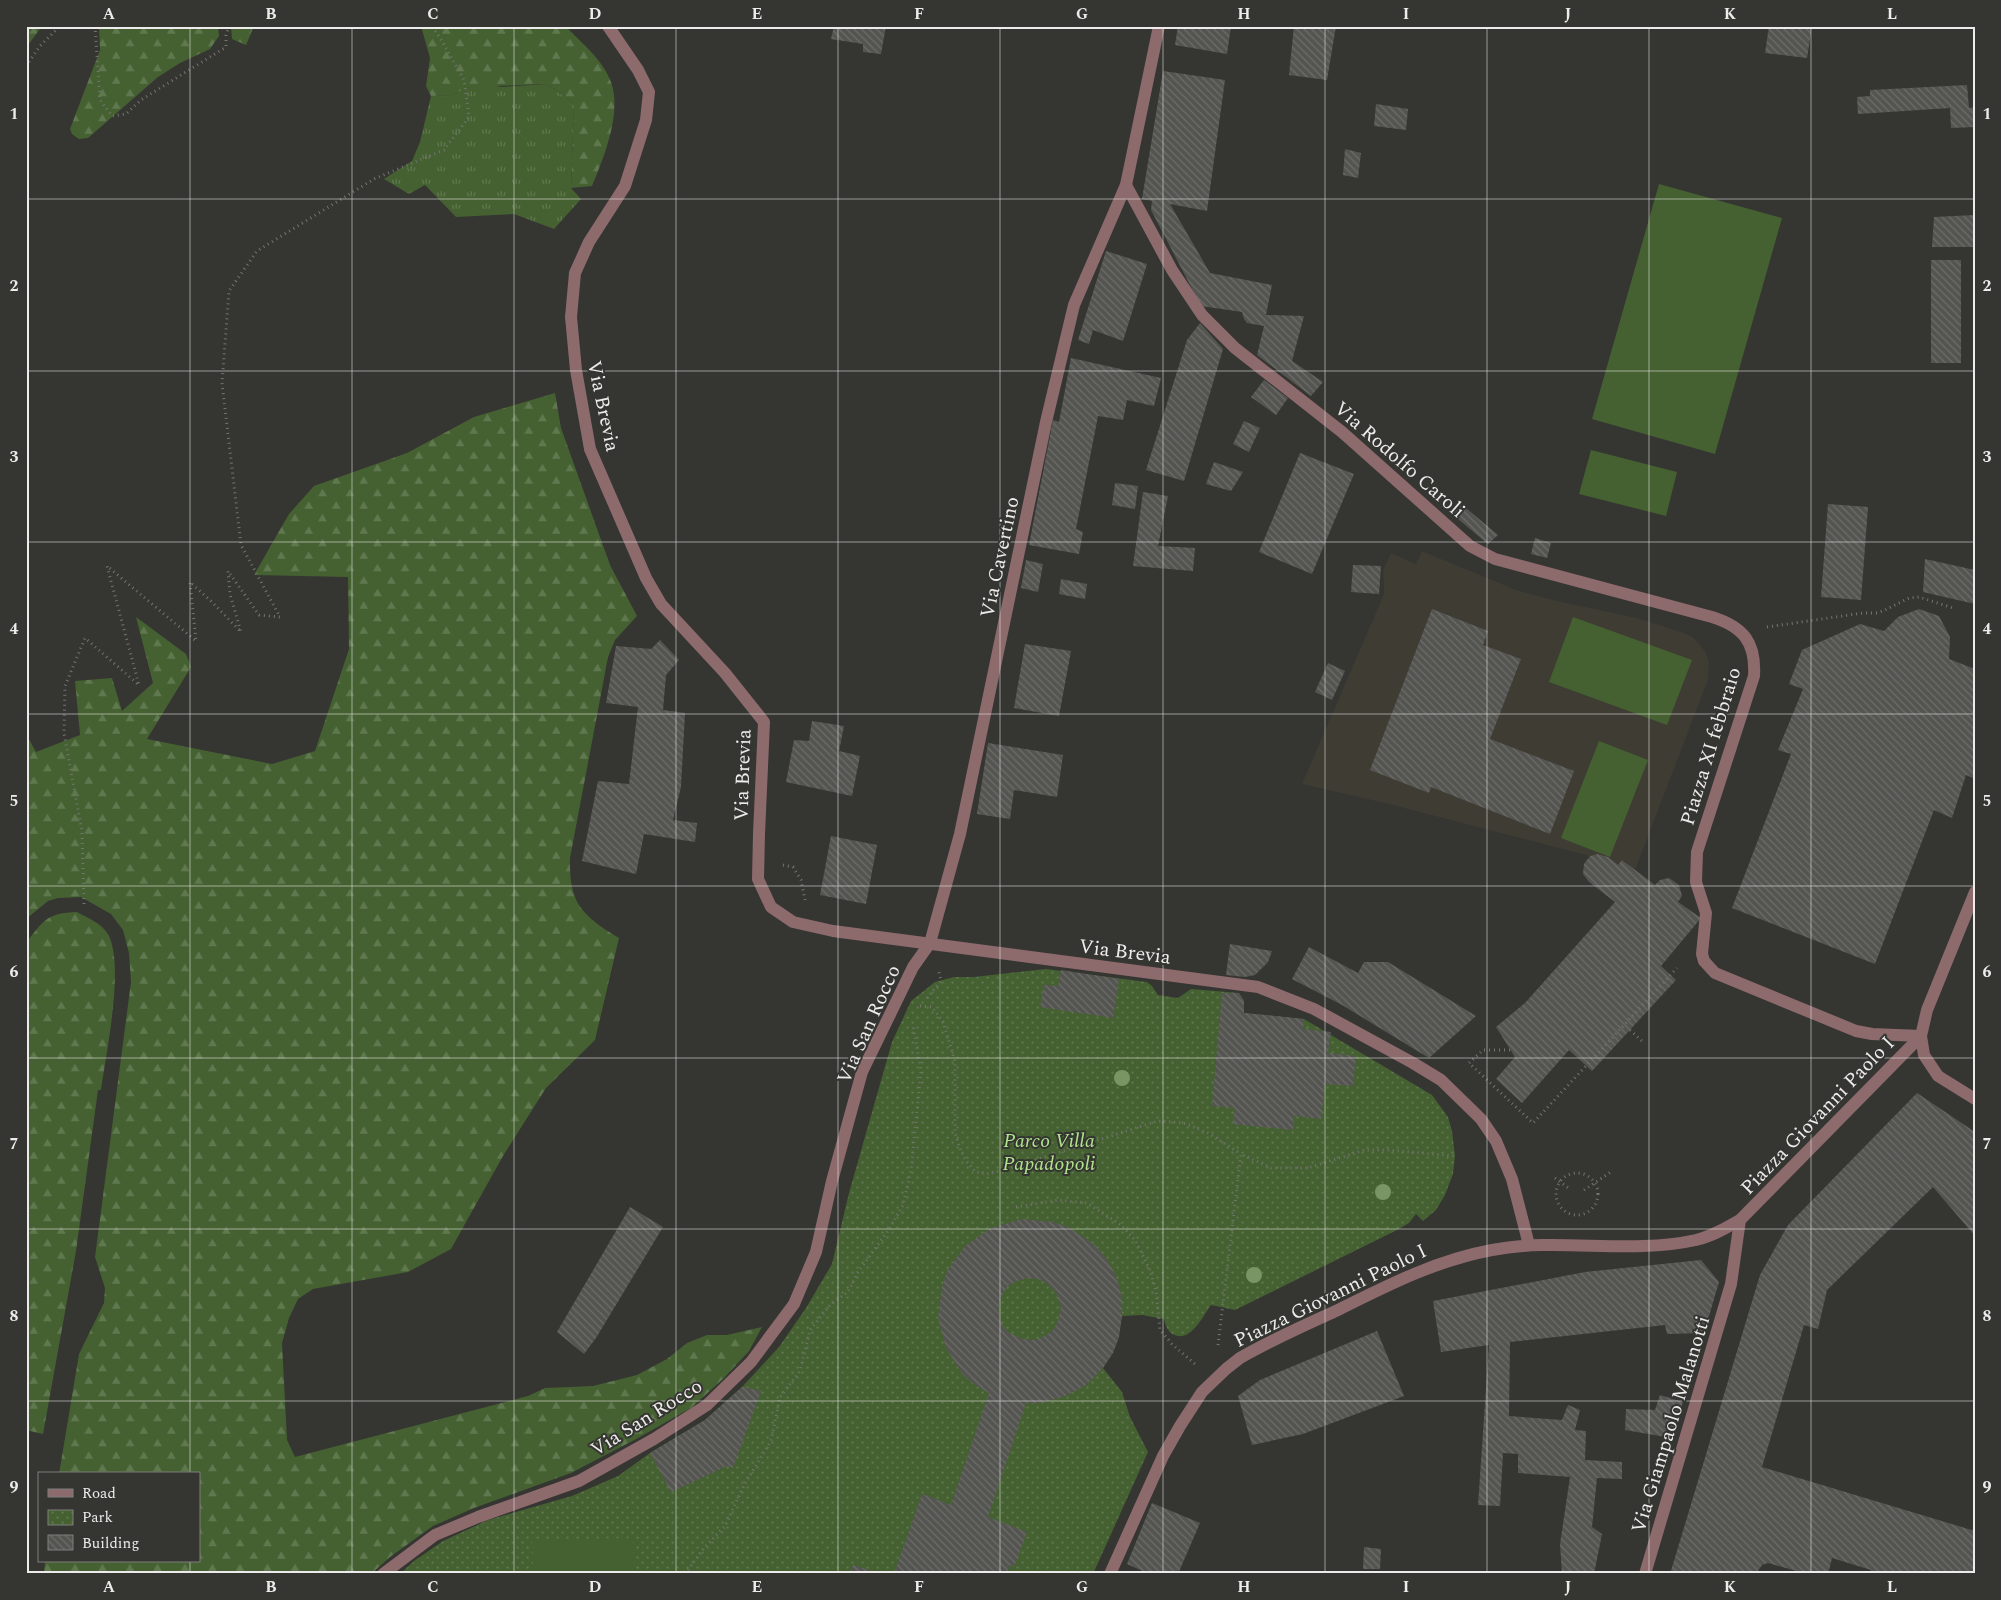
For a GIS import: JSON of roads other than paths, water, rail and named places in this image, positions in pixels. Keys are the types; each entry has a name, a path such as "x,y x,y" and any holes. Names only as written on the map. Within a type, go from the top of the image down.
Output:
{"street":[{"name":"Via Brevia","path":"608,26 638,70 649,92 646,120 625,186 590,242 575,273 571,316 576,370 590,450 646,578 661,604 725,673 764,722 758,879 771,907 793,922 832,931 1258,987 1314,1009 1441,1080 1481,1119 1496,1140 1512,1179 1530,1245"},
{"name":"Via Cavertino","path":"930,943 960,834 1046,422 1074,305 1126,185 1159,26"},
{"name":"Via Rodolfo Caroli","path":"1126,185 1172,270 1202,315 1235,348 1342,432 1470,546 1494,559 1718,619 1740,631"},
{"name":"Piazza XI febbraio","path":"1706,913 1696,882 1696,852 1754,676 1753,651 1740,631"},
{"name":"Piazza Giovanni Paolo I","path":"1975,892 1926,1010 1921,1036 1924,1055 1938,1076 1975,1099"},
{"name":"Piazza Giovanni Paolo I","path":"1706,913 1702,954 1704,961 1715,974 1856,1031 1872,1034 1921,1036"},
{"name":"Via San Rocco","path":"383,1574 434,1534 579,1481 654,1439 707,1405 751,1362 794,1304 816,1252 832,1181 862,1072 913,967 930,943"},
{"name":"Piazza Giovanni Paolo I","path":"1110,1574 1163,1456 1192,1406 1213,1380 1240,1358 1409,1275 1451,1259 1493,1250 1530,1245 1620,1247 1677,1243 1697,1240 1718,1232 1740,1220 1921,1036"},
{"name":"Piazza Giovanni Paolo I","path":"1731,1284 1740,1220"},
{"name":"Via Giampaolo Malanotti","path":"1645,1574 1731,1284"}],"park label":[{"name":"Parco Villa Papadopoli","path":"1049,1152"}]}
